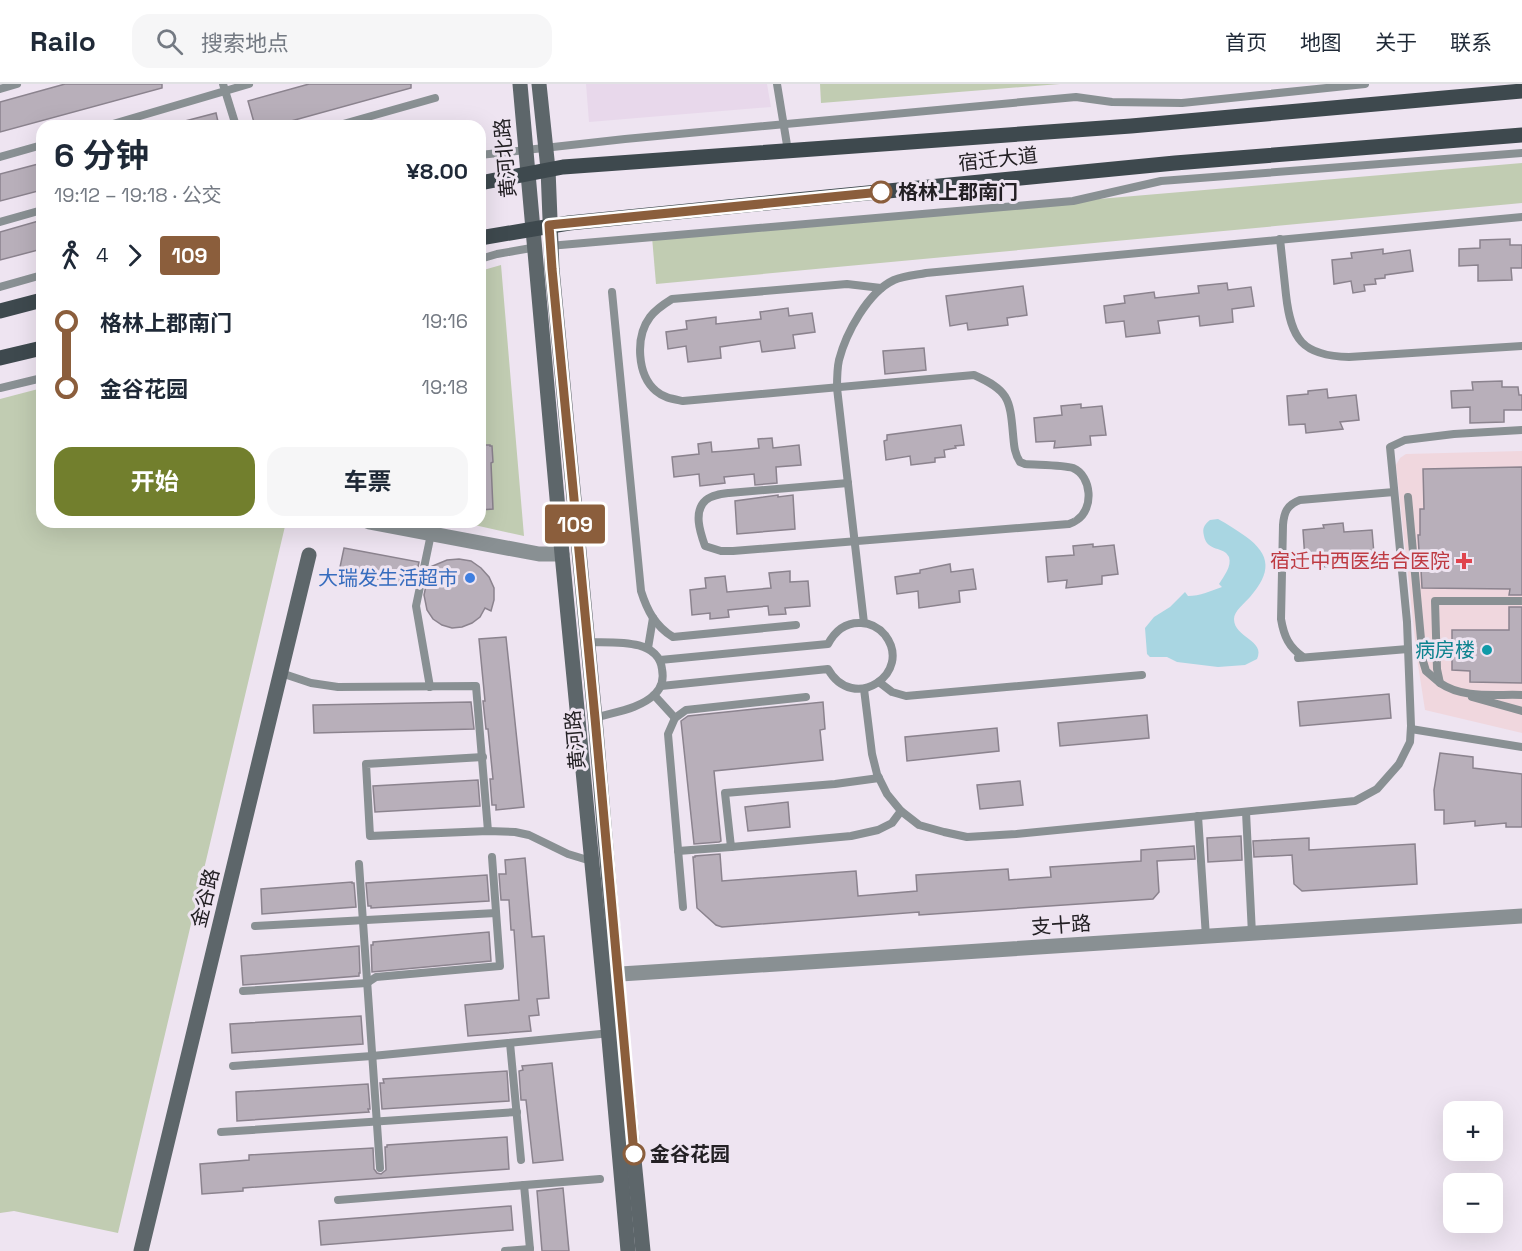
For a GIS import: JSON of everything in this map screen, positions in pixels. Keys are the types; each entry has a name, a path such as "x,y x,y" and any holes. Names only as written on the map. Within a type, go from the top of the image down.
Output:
{"main road":[{"name":"黄河北路","path":"520,84 533,228"},
{"name":"黄河北路","path":"539,84 548,170 549,225"},
{"name":"宿迁大道","path":"486,182 563,167 1131,126 1522,91"},
{"name":"宿迁大道","path":"486,237 549,225 1175,163 1522,135"},
{"name":"黄河路","path":"549,225 595,718 628,1251"},
{"name":"黄河路","path":"533,228 591,861 610,975"},
{"path":"0,311 36,302"},
{"path":"0,358 36,349"},
{"name":"金谷路","path":"141,1251 309,555"},
{"name":"黄河路","path":"615,1033 643,1251"}],"street":[{"path":"400,528 539,554 562,554"},
{"name":"支十路","path":"610,975 1522,916"}],"lane":[{"path":"0,89 17,84"},
{"path":"124,120 224,87 249,84"},
{"path":"777,84 788,151"},
{"path":"486,154 1076,97 1112,102 1182,103 1365,84"},
{"path":"224,87 234,120"},
{"path":"357,120 435,98"},
{"path":"0,157 36,147"},
{"path":"486,257 550,246 1073,201 1161,181 1522,153"},
{"path":"0,222 36,212"},
{"path":"864,623 837,388 838,362 847,337 863,310 881,288 896,279 927,273 1522,217"},
{"path":"1280,239 1288,315 1294,332 1302,343 1314,352 1331,357 1349,357 1522,346"},
{"path":"0,287 36,277"},
{"path":"848,483 715,496 706,501 700,510 700,534 705,546 733,551 1069,524 1083,514 1089,496 1088,486 1082,475 1072,468 1020,462 1014,448 1009,404 996,386 974,375 683,401 667,398 657,392 650,385 641,362 643,328 661,306 672,299 847,284 881,288"},
{"path":"612,292 641,591 646,608 663,630 673,637 796,626"},
{"path":"0,388 36,379"},
{"path":"864,689 872,754 877,774 887,794 901,812 919,825 944,832 967,837 1016,834 1355,801 1377,789 1399,764 1410,742 1407,621 1390,447 1406,440 1454,434 1522,430"},
{"path":"1394,492 1293,502 1286,511 1283,525 1281,619 1282,628 1290,645 1300,658 1408,649"},
{"path":"1408,497 1426,671 1448,689 1522,711"},
{"path":"430,687 416,606 431,534"},
{"path":"1440,683 1437,669 1435,601 1522,601"},
{"path":"648,648 653,618"},
{"path":"660,660 828,644 839,629 851,624 864,623 881,631 890,643 892,657 887,673 879,682 864,689 842,685 828,669 661,686"},
{"path":"587,642 626,643 648,648 658,656 663,677 661,686 654,695 638,705 595,718"},
{"path":"281,673 311,683 338,687 476,686 488,831"},
{"path":"879,682 892,692 906,696 1142,675"},
{"path":"1462,694 1522,695"},
{"path":"654,695 675,718"},
{"path":"683,907 668,734 675,718 687,710 806,697"},
{"path":"1411,729 1522,747"},
{"path":"483,757 366,764 370,836 488,831 521,832 568,854 591,861"},
{"path":"731,847 725,793 879,778"},
{"path":"678,851 851,836 878,830 892,823 901,812"},
{"path":"1246,812 1252,933"},
{"path":"1198,816 1206,936"},
{"path":"243,991 368,982 376,977 500,966 492,857"},
{"path":"359,864 380,1168"},
{"path":"255,926 496,913"},
{"path":"233,1066 372,1056 615,1033"},
{"path":"510,1043 521,1160"},
{"path":"221,1132 517,1112"},
{"path":"338,1200 600,1179"},
{"path":"505,1251 529,1250 524,1185"}],"shaded area":[{"path":"586,84 767,84 771,107 589,122"},
{"name":"宿迁中西医结合医院","path":"1522,451 1522,733 1425,710 1417,658 1396,465 1406,454"}],"green space":[{"path":"820,84 1060,84 821,103"},
{"path":"1522,163 1522,203 656,284 652,237"},
{"path":"501,265 524,536 486,528 486,269"},
{"path":"36,390 36,528 285,528 118,1233 14,1211 0,1213 0,399"}],"water":[{"path":"1218,519 1254,543 1264,557 1266,565 1262,580 1234,616 1235,625 1239,631 1257,647 1259,653 1257,659 1245,665 1218,667 1177,662 1167,657 1150,657 1147,654 1145,628 1154,617 1170,607 1185,592 1188,596 1192,596 1222,587 1219,584 1228,567 1229,557 1223,551 1208,544 1203,531 1210,520"}],"building":[{"path":"65,84 162,84 162,88 44,120 36,120 36,122 0,132 0,102"},
{"path":"309,84 411,84 411,88 295,120 253,120 248,101"},
{"path":"216,113 218,120 189,120"},
{"path":"36,165 36,192 0,201 0,174"},
{"path":"36,222 36,251 0,260 0,232"},
{"path":"1510,239 1510,245 1522,245 1522,268 1511,268 1512,280 1478,281 1478,265 1459,266 1459,249 1480,248 1480,240"},
{"path":"1383,249 1383,254 1410,250 1413,271 1385,275 1385,278 1375,279 1376,284 1364,285 1365,291 1353,293 1351,281 1334,284 1332,260 1352,258 1351,253"},
{"path":"1227,283 1228,290 1251,287 1254,306 1232,309 1233,322 1200,326 1199,316 1158,321 1160,333 1126,337 1124,321 1106,323 1104,306 1125,303 1124,296 1154,292 1155,298 1199,293 1198,286"},
{"path":"1023,286 1027,315 1007,318 1008,325 968,330 967,323 950,326 946,296"},
{"path":"788,308 789,316 812,313 815,332 793,335 795,348 762,352 760,341 720,347 721,358 688,362 686,346 668,349 666,332 687,329 686,321 716,317 716,324 761,319 760,312"},
{"path":"924,348 926,370 885,374 883,351"},
{"path":"1502,381 1502,387 1518,387 1519,395 1522,395 1522,410 1504,410 1504,422 1470,423 1470,407 1452,408 1451,391 1473,390 1472,382"},
{"path":"1327,389 1328,398 1356,395 1359,420 1340,422 1343,429 1306,433 1305,424 1289,425 1287,396"},
{"path":"1081,404 1081,408 1102,406 1106,435 1090,436 1091,445 1054,448 1055,441 1036,442 1034,418 1062,415 1061,406"},
{"path":"961,425 964,445 944,450 945,457 935,458 935,462 911,465 910,456 886,460 884,441 887,440 887,435"},
{"path":"772,438 773,448 799,445 801,465 776,467 777,483 755,485 754,474 724,477 725,483 700,486 699,474 674,477 672,457 699,454 698,444 711,442 712,452 726,451 759,448 758,439"},
{"path":"486,445 492,446 493,509 486,510"},
{"path":"1522,467 1522,595 1509,595 1510,589 1422,588 1418,535 1420,535 1420,509 1424,509 1423,469"},
{"path":"778,495 778,497 793,495 795,529 737,534 735,501"},
{"path":"1343,523 1344,532 1372,530 1374,554 1356,556 1358,563 1322,567 1321,558 1305,560 1303,530"},
{"path":"1093,544 1093,547 1114,545 1118,574 1102,576 1102,584 1066,588 1067,580 1048,582 1046,557 1074,555 1073,546"},
{"path":"344,548 419,562 414,586 339,572"},
{"path":"447,560 471,561 489,577 494,588 494,600 491,611 485,608 480,617 472,623 452,628 433,619 427,610 424,595 430,567"},
{"path":"950,564 951,572 973,569 976,589 959,591 960,602 919,608 918,591 897,594 895,577 920,573 920,570"},
{"path":"790,571 790,582 808,581 810,606 785,608 786,614 769,615 768,606 728,610 729,617 710,619 710,613 692,615 690,590 706,588 705,578 725,576 727,592 771,588 769,573"},
{"name":"病房楼","path":"1509,607 1522,607 1522,683 1470,682 1470,671 1452,670 1452,630 1509,630"},
{"path":"506,637 524,807 496,810 496,805 492,805 490,779 493,779 483,701 485,701 479,639"},
{"path":"1389,694 1391,718 1300,726 1298,702"},
{"path":"471,702 474,729 314,733 313,705"},
{"path":"823,702 825,729 820,730 823,760 714,771 721,841 694,844 681,721 688,716"},
{"path":"1147,715 1149,738 1060,746 1058,723"},
{"path":"997,728 999,751 907,761 905,737"},
{"path":"1440,753 1473,757 1473,768 1522,774 1522,827 1506,827 1506,823 1475,826 1475,821 1444,824 1444,810 1435,810 1434,790"},
{"path":"478,780 480,806 375,812 373,786"},
{"path":"1020,781 1023,805 980,809 977,785"},
{"path":"788,802 790,827 748,831 745,807"},
{"path":"1241,836 1242,860 1208,862 1207,838"},
{"path":"1309,838 1309,850 1415,844 1417,884 1302,891 1294,884 1292,855 1254,857 1253,841"},
{"path":"1194,846 1195,859 1157,861 1159,892 1153,899 919,915 919,912 722,927 716,925 697,908 693,857 720,854 722,881 856,871 858,896 917,891 916,875 1008,869 1009,880 1051,877 1050,867 1141,861 1141,850"},
{"path":"525,858 532,937 544,936 549,998 537,999 539,1015 529,1016 531,1031 468,1036 465,1005 519,1000 514,930 511,930 509,900 501,900 499,874 506,874 505,860"},
{"path":"487,875 489,901 371,908 368,906 366,883"},
{"path":"354,883 356,907 262,914 261,889"},
{"path":"489,932 491,961 372,972 371,945 373,942"},
{"path":"359,946 359,976 243,985 241,956"},
{"path":"361,1016 363,1044 232,1053 230,1024"},
{"path":"552,1063 563,1160 533,1163 526,1100 521,1100 519,1071 523,1070 522,1066"},
{"path":"507,1071 509,1101 382,1109 380,1083 384,1083 383,1079"},
{"path":"368,1084 369,1112 237,1121 236,1092"},
{"path":"507,1137 509,1169 243,1188 243,1191 202,1194 200,1164 249,1160 249,1155 373,1148 374,1169 381,1174 386,1170 385,1147 387,1145"},
{"path":"563,1188 569,1251 542,1251 537,1191"},
{"path":"511,1206 513,1230 321,1245 319,1221"}],"bus line":[{"name":"109","path":"634,1154 549,225 881,192"}],"place":[{"name":"格林上郡南门","path":"881,192"},
{"name":"宿迁中西医结合医院","path":"1464,561"},
{"name":"大瑞发生活超市","path":"470,578"},
{"name":"病房楼","path":"1487,650"},
{"name":"金谷花园","path":"634,1154"}]}
